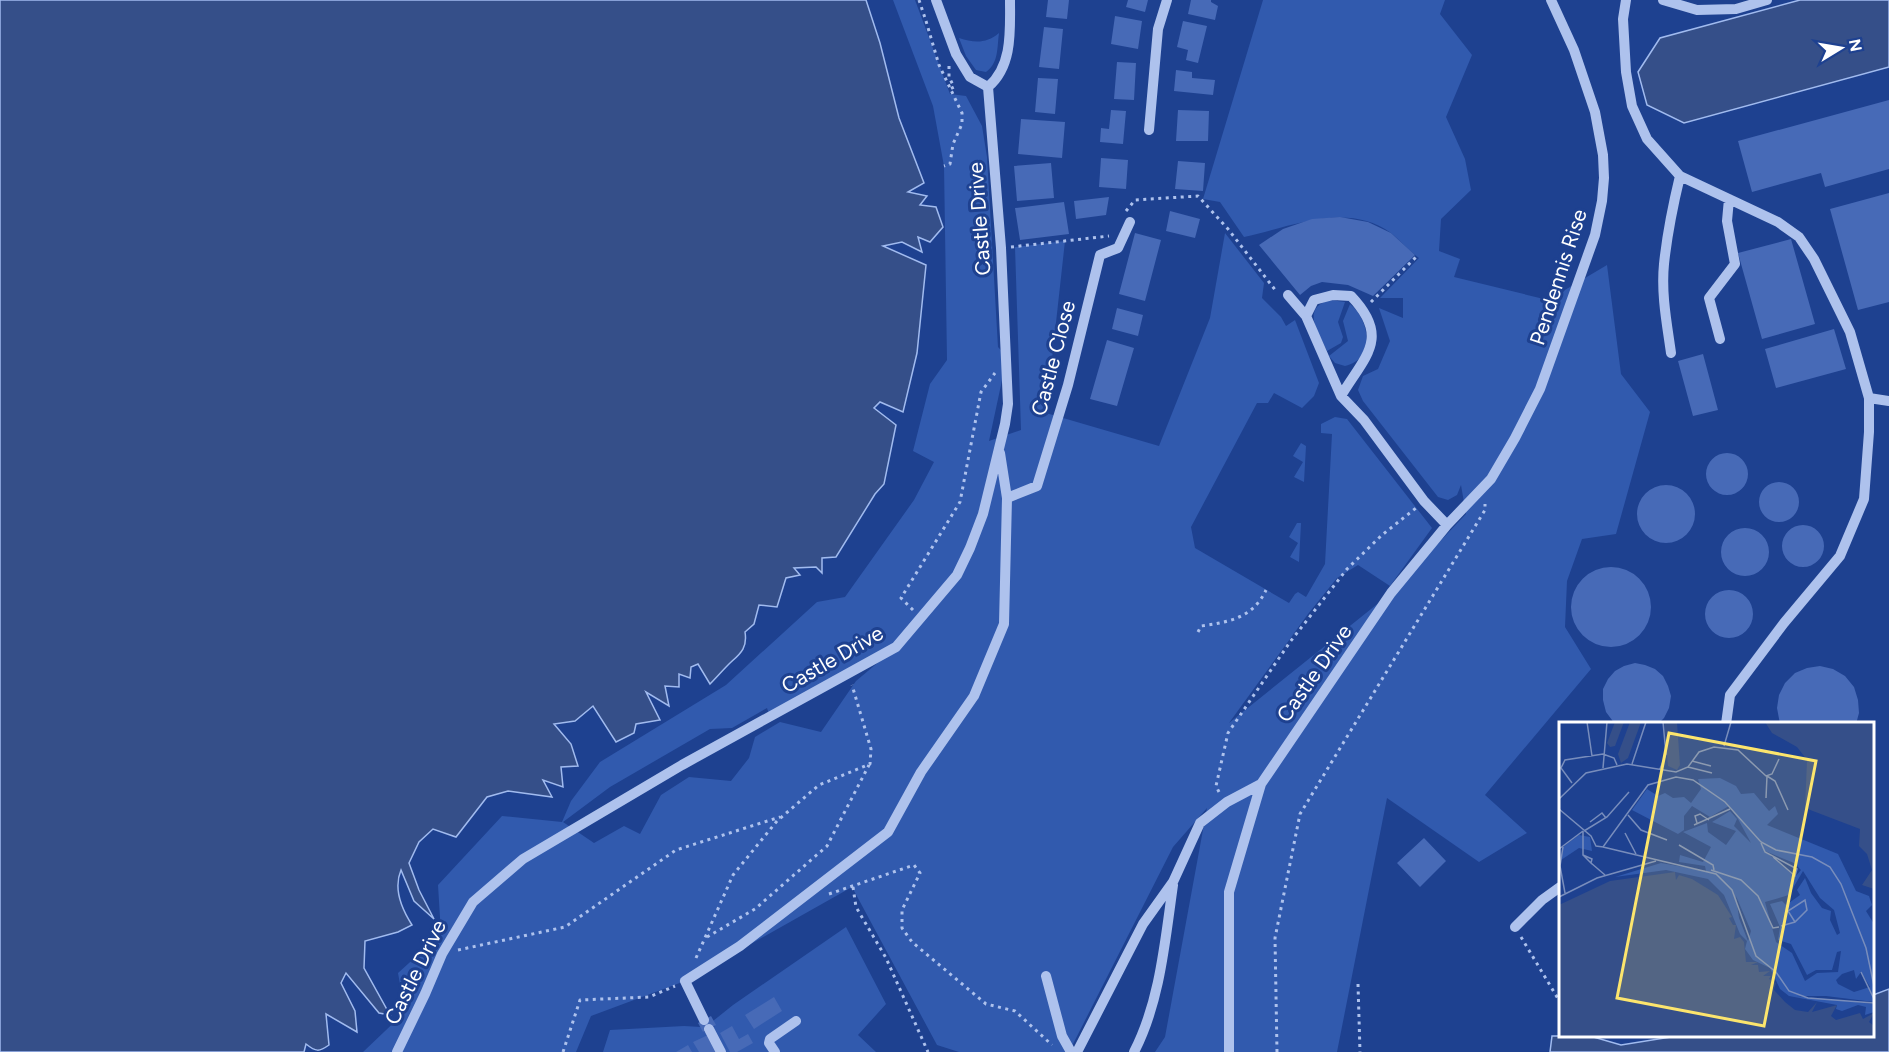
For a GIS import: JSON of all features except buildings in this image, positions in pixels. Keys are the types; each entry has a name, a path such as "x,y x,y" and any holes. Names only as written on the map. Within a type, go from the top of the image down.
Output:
{"street":[{"path":"936,0 956,54 970,77 988,87 1001,73 1006,61 1010,35 1010,0"},
{"path":"1149,130 1158,30 1167,0"},
{"name":"Pendennis Rise","path":"1484,487 1515,438 1540,389 1595,235 1602,201 1603,155 1595,112 1574,50 1551,0"},
{"path":"1626,0 1623,19 1626,72 1632,106 1647,140 1680,176 1778,222 1798,237 1809,252 1850,332 1869,398 1864,499 1840,556 1730,695 1726,722"},
{"path":"1663,0 1697,10 1736,9 1767,0"},
{"name":"Castle Drive","path":"397,1052 442,954 473,902 523,859 664,775 896,647 957,575 982,514 1008,404 1001,248 988,87"},
{"path":"1671,353 1665,310 1664,265 1680,176"},
{"path":"1720,339 1709,298 1735,264 1727,221 1729,198"},
{"name":"Castle Close","path":"1007,498 1037,486 1068,385 1100,255 1118,248 1126,219"},
{"path":"1288,295 1306,316 1341,396 1364,420 1424,501 1447,525"},
{"path":"1306,316 1314,300 1333,295 1351,296 1362,308 1371,324 1373,337 1371,350 1341,396"},
{"path":"1869,398 1889,401"},
{"path":"722,1052 685,981 740,946 888,832 921,772 974,696 1004,624 1007,498 999,447"},
{"name":"Castle Drive","path":"1229,1052 1229,892 1261,784 1391,593 1447,525 1484,487"},
{"path":"1077,1052 1143,924 1173,882 1200,823 1227,802 1261,784"},
{"path":"1134,1052 1146,1029 1163,950 1173,882"},
{"path":"1515,927 1542,900 1559,888"},
{"path":"1046,976 1062,1036 1071,1052"},
{"path":"775,1052 769,1043 770,1039 796,1021"}],"path":[{"path":"926,21 939,64 962,113 962,124 953,144 950,164 944,166"},
{"path":"949,61 949,77 954,87 950,89"},
{"path":"1126,219 1129,206 1135,200 1198,196 1228,229 1279,294 1288,295"},
{"path":"1001,248 1111,236"},
{"path":"1380,293 1418,256"},
{"path":"921,618 901,598 960,502 981,392 1006,357"},
{"path":"1277,1052 1275,938 1300,814 1485,510 1484,487"},
{"path":"1227,802 1215,786 1228,733 1290,642 1347,569 1382,535 1424,501"},
{"path":"1198,632 1201,626 1228,622 1246,613 1260,601 1266,590"},
{"path":"706,937 754,909 827,846 870,764 872,749 848,674"},
{"path":"563,1052 580,1000 649,997 685,981 733,875 782,817 819,785 870,764"},
{"path":"442,954 565,927 676,850 782,817"},
{"path":"823,896 914,865 920,873 902,910 902,928 912,942 986,1005 1016,1011 1059,1051"},
{"path":"853,887 856,907 886,958 928,1052"},
{"path":"1515,927 1559,1000"},
{"path":"1358,984 1360,1052"}],"shaded area":[{"path":"0,0 866,0 880,43 899,118 924,183 908,192 927,196 920,205 936,207 943,227 930,242 918,237 922,252 902,242 883,246 926,265 917,353 903,412 880,402 874,408 896,425 884,484 875,494 836,557 822,558 822,573 816,567 794,568 800,575 786,578 777,607 759,605 754,624 745,632 744,648 710,684 698,664 691,667 690,678 679,674 679,687 665,686 669,706 646,692 660,720 636,724 634,733 616,742 593,706 575,721 554,724 571,744 578,766 561,767 563,787 543,780 552,797 508,791 487,797 456,837 433,829 419,842 409,863 419,890 434,919 414,901 401,870 398,884 399,898 412,925 398,932 365,941 364,968 390,1015 379,1013 346,973 341,983 355,1011 357,1032 326,1014 329,1045 320,1050 315,1050 306,1044 304,1052 0,1052"},
{"path":"893,0 915,0 950,94 966,96 982,126 987,157 998,347 1007,357 989,441 1021,430 1015,247 1065,241 1046,413 1159,446 1210,318 1225,233 1264,283 1262,298 1281,317 1286,326 1295,320 1319,383 1314,396 1302,408 1274,393 1268,403 1257,403 1191,527 1195,548 1289,603 1298,592 1306,597 1325,564 1332,434 1321,433 1321,424 1335,417 1347,419 1432,528 1390,586 1358,565 1337,578 1229,723 1391,593 1466,514 1461,485 1457,495 1448,500 1438,497 1363,401 1358,390 1363,376 1378,369 1390,341 1379,308 1403,318 1403,298 1380,298 1419,258 1391,233 1374,224 1356,219 1319,219 1244,237 1220,202 1203,199 1263,0 1445,0 1440,14 1472,55 1446,117 1465,159 1471,190 1441,219 1439,251 1460,259 1454,277 1548,300 1607,265 1621,374 1650,412 1616,534 1582,539 1567,581 1565,627 1591,669 1485,795 1527,833 1479,862 1387,798 1337,1052 1155,1052 1165,1037 1207,808 1173,847 1069,1052 959,1052 937,1045 852,887 685,981 591,1016 576,1052 363,1052 405,1012 398,973 441,934 438,885 502,816 562,822 571,801 600,762 726,685 817,602 845,597 914,500 934,462 913,451 930,384 947,360 944,166 933,106","holes":["893,650 856,681 821,732 780,722 755,737 749,758 731,781 689,777 661,795 640,834 624,826 594,843 563,822 610,787 710,729 732,728 767,708 770,717"]},
{"path":"1800,0 1889,0 1889,67 1684,123 1647,105 1638,72 1660,38"},
{"path":"999,33 997,54 993,64 986,72 976,70 966,56 959,38 980,42"},
{"path":"1330,300 1345,302 1338,322 1343,337 1341,343 1327,351 1314,322 1314,315 1321,304"},
{"path":"1350,304 1362,319 1367,338 1362,356 1345,366 1335,363 1329,356 1348,341 1343,321"},
{"path":"1301,443 1306,446 1304,482 1294,477 1303,462 1293,456"},
{"path":"1297,523 1301,523 1299,562 1290,557 1298,543 1289,537"},
{"path":"846,927 886,1004 858,1035 876,1052 603,1052 610,1030 684,1026 701,1027 704,1032 715,1026 713,1021 733,1005"},
{"path":"1889,989 1889,1052 1550,1052 1552,1036 1593,1037 1621,1045 1671,1037 1874,1037 1874,995"}]}
